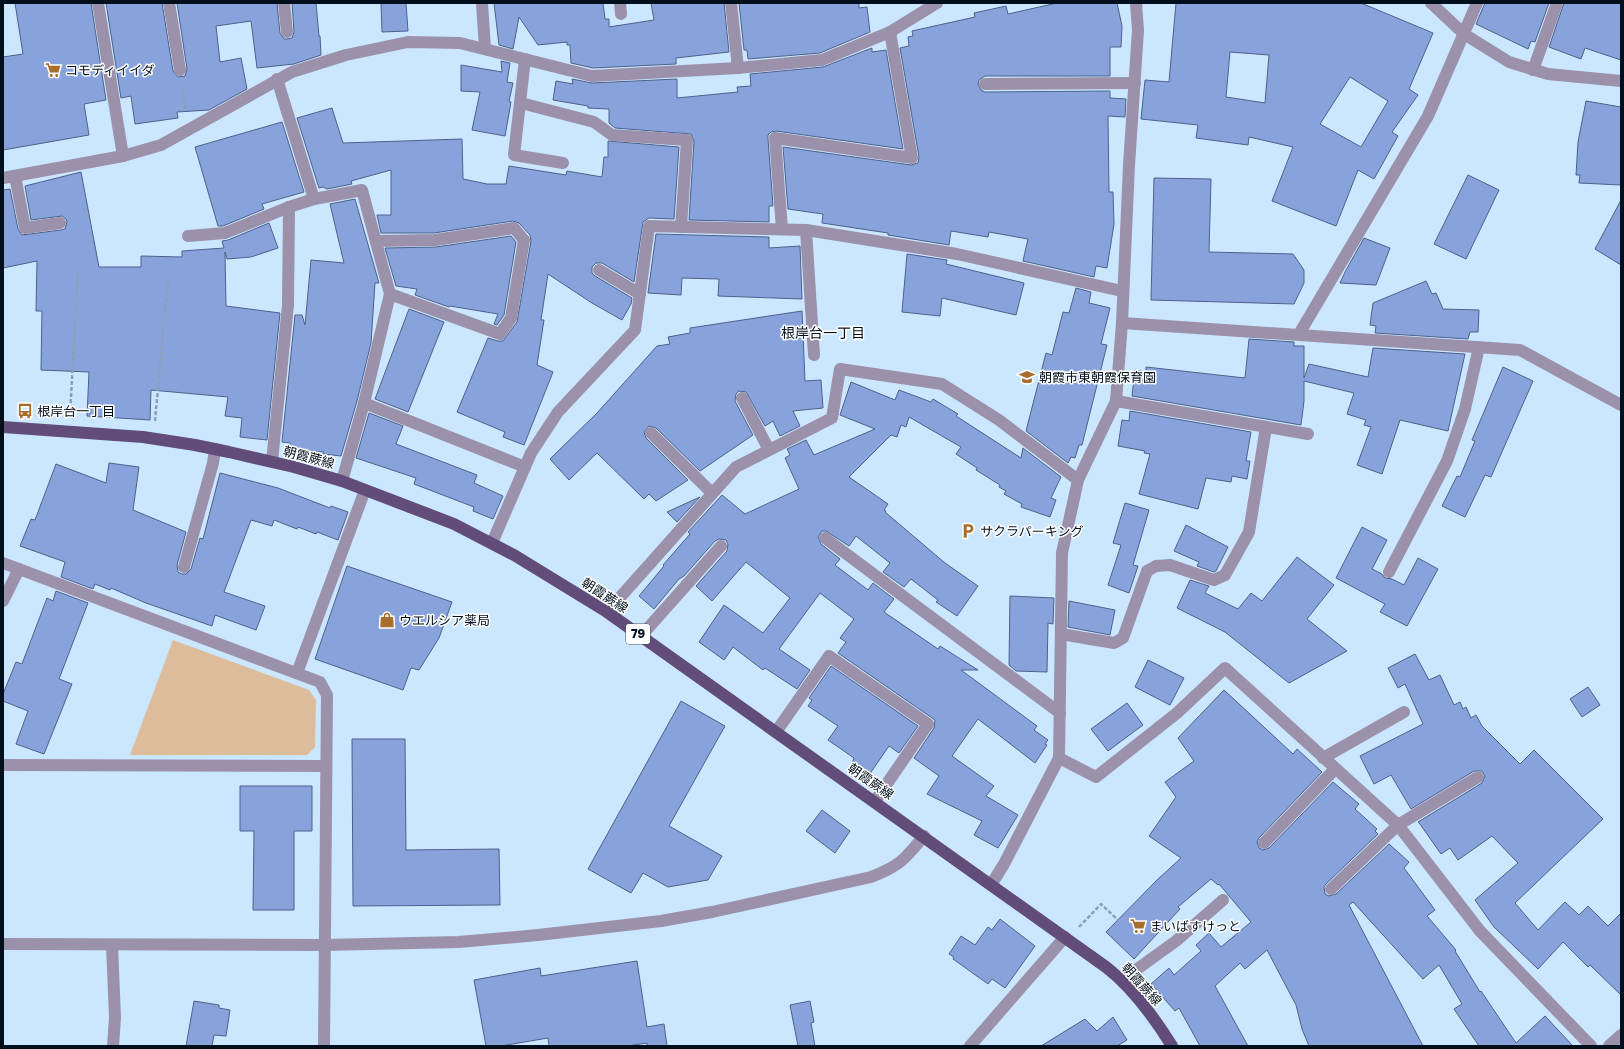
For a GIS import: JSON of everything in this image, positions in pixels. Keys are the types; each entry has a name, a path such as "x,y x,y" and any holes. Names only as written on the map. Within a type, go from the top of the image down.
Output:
{"main road":[{"name":"朝霞蕨線","path":"3,427 69,431 153,439 195,445 272,461 342,481 454,524 492,543 607,612 1066,937 1122,980 1172,1046"}],"street":[{"path":"98,3 123,156"},
{"path":"169,3 180,70"},
{"path":"284,3 287,32"},
{"path":"482,3 485,49"},
{"path":"731,3 738,68"},
{"path":"60,223 25,228 9,177 123,156 161,145 277,79 292,72 346,55 408,42 460,43 592,76 738,68 822,60 890,32 937,3"},
{"path":"991,885 1004,864 1059,758 1062,553 1078,480 1116,401 1122,323 1122,291 1138,30 1136,3"},
{"path":"1431,3 1464,34 1509,62 1548,74 1621,81"},
{"path":"1299,334 1428,116 1477,3"},
{"path":"1533,70 1557,3"},
{"path":"782,229 774,138 912,158 890,32"},
{"path":"525,59 514,155 563,163"},
{"path":"277,79 314,199"},
{"path":"985,84 1135,83"},
{"path":"521,104 594,122 612,135 687,140 681,227"},
{"path":"188,236 225,233 289,207 314,199 362,190 390,294 364,403 342,481"},
{"path":"272,461 288,305 289,207"},
{"path":"492,543 531,453 558,412 635,330 649,226 806,230 957,254 1122,291"},
{"path":"376,241 435,240 514,228 524,240 511,318 500,334 390,294"},
{"path":"806,230 814,355"},
{"path":"599,270 640,294"},
{"path":"1122,323 1520,350 1621,405"},
{"path":"1389,572 1447,461 1465,409 1479,347"},
{"path":"607,612 736,467 832,418 840,369 942,384 999,420 1078,480"},
{"path":"742,398 769,450"},
{"path":"1116,401 1308,434"},
{"path":"364,403 525,467"},
{"path":"1061,634 1114,643 1123,638 1147,571 1156,566 1170,564 1214,580 1225,576 1249,532 1266,427"},
{"path":"651,433 712,493"},
{"path":"184,567 213,463 215,449"},
{"path":"297,673 365,490"},
{"path":"825,538 1060,713"},
{"path":"641,636 721,546"},
{"path":"3,563 320,682 327,695 325,766 324,1046"},
{"path":"3,601 19,569"},
{"path":"776,732 828,656 928,724 875,801"},
{"path":"1059,758 1096,777 1177,713 1225,668 1398,825 1480,932 1591,1046"},
{"path":"1323,758 1404,712"},
{"path":"3,765 325,766"},
{"path":"1264,843 1335,768"},
{"path":"1332,889 1398,825 1478,777"},
{"path":"3,944 112,945 459,942 538,935 661,921 712,912 871,877 890,870 902,862 924,836"},
{"path":"1122,980 1176,941 1223,900"},
{"path":"970,1046 1066,937"},
{"path":"112,945 115,1018 113,1046"},
{"path":"1609,1046 1621,1035"}],"path":[{"path":"180,70 189,130"},
{"path":"69,431 78,270"},
{"path":"153,439 168,279"},
{"path":"1078,928 1101,904 1118,920"}],"shaded area":[{"path":"173,640 309,690 316,700 315,747 307,755 130,755"}],"building":[{"name":"コモディイイダ","path":"15,3 91,3 106,100 84,104 89,135 3,150 3,57 23,54"},
{"path":"106,3 162,3 173,71 178,77 185,76 187,69 177,3 277,3 280,33 284,39 287,39 292,38 294,32 292,3 316,3 321,55 294,64 257,68 251,21 216,26 220,62 241,58 247,89 209,110 177,112 178,118 135,124 131,96 121,98"},
{"path":"381,3 406,3 408,31 382,32"},
{"path":"494,3 603,3 605,19 609,19 609,27 654,20 651,3 724,3 729,52 676,58 676,64 593,68 571,63 570,45 567,45 567,42 538,45 519,17 513,49 499,45"},
{"path":"739,3 859,3 859,8 867,7 870,32 820,53 748,59 747,50 744,50"},
{"path":"1057,3 1117,3 1122,26 1121,47 1110,47 1110,76 985,76 979,80 978,84 981,90 985,92 1110,91 1110,98 1126,99 1125,117 1108,116 1109,192 1113,192 1114,224 1107,268 1096,266 1094,277 1023,261 1028,239 989,232 988,237 951,231 949,245 888,235 888,233 822,223 823,214 788,209 783,147 911,165 918,163 919,157 900,48 909,46 908,37 913,36 912,31 975,17 974,13 1006,6 1008,14"},
{"path":"1176,3 1361,3 1433,33 1409,89 1418,95 1392,132 1398,136 1374,179 1358,170 1336,226 1272,201 1293,147 1249,137 1248,145 1196,138 1198,125 1141,119 1145,80 1169,82","holes":["1230,52 1269,55 1265,103 1226,97","1350,77 1388,101 1361,147 1320,124"]},
{"path":"1485,3 1549,3 1535,42 1531,41 1528,49 1476,24"},
{"path":"1564,3 1621,3 1621,60 1585,48 1581,59 1549,47"},
{"path":"872,48 872,52 886,50 903,149 776,131 771,132 768,135 768,139 773,206 769,206 769,222 689,220 694,141 691,134 615,128 609,123 609,109 588,108 588,106 553,100 556,81 573,84 572,79 592,83 677,79 677,98 738,92 737,87 751,86 750,74 823,67"},
{"path":"501,61 510,63 507,82 513,83 509,101 511,102 505,136 472,130 480,92 461,91 461,65 502,72"},
{"path":"1586,101 1621,107 1621,185 1579,183 1580,175 1576,175 1578,142"},
{"path":"332,108 343,143 462,139 463,179 487,184 506,184 509,166 566,175 567,171 602,177 604,157 608,157 608,141 679,147 674,219 649,218 643,222 634,282 602,263 596,263 592,267 592,273 595,276 632,298 631,304 622,320 592,303 548,274 541,320 544,320 537,365 553,372 524,445 503,437 505,432 457,412 488,338 503,341 517,322 531,241 530,235 519,223 513,221 434,233 381,233 377,215 391,215 391,170 351,181 352,184 327,189 323,187 319,188 297,118"},
{"path":"282,122 304,192 262,204 264,209 223,226 218,226 195,147"},
{"path":"81,172 99,267 141,267 141,256 182,257 182,251 224,248 222,241 228,240 269,223 278,248 251,257 227,259 225,252 226,306 280,313 267,440 240,437 242,418 225,416 228,397 151,390 150,420 87,416 89,372 41,370 42,311 36,311 37,261 3,268 3,190 10,189 18,229 22,235 61,230 65,229 67,222 62,216 31,220 25,186"},
{"path":"1468,175 1499,190 1466,259 1434,244"},
{"path":"1154,178 1211,179 1209,252 1293,254 1304,270 1304,283 1294,304 1151,300"},
{"path":"355,199 379,283 375,283 371,343 357,401 341,456 323,454 324,452 290,450 290,443 282,442 295,315 302,315 305,325 311,260 344,263 330,204"},
{"path":"1621,200 1621,265 1595,249"},
{"path":"656,234 769,237 769,248 800,246 802,299 718,296 719,279 682,278 681,295 648,293"},
{"path":"511,236 516,242 504,315 497,325 494,324 498,314 449,307 415,295 417,289 396,286 385,248 436,247"},
{"path":"1364,238 1390,248 1376,285 1340,283 1346,270"},
{"path":"907,254 947,260 946,264 1024,283 1016,315 942,298 940,316 902,312"},
{"path":"1426,281 1432,294 1436,293 1443,309 1479,310 1478,332 1470,332 1468,339 1375,333 1376,326 1370,325 1373,303"},
{"path":"1076,288 1091,292 1089,303 1110,308 1101,344 1107,345 1082,445 1079,445 1075,458 1071,457 1068,463 1026,431 1046,353 1052,355 1063,312 1069,313"},
{"path":"409,309 444,322 408,412 375,399"},
{"path":"802,311 805,381 821,380 823,408 793,411 800,426 780,436 773,421 765,426 746,392 739,391 736,394 735,401 753,435 700,471 656,428 649,426 644,432 646,438 688,480 656,501 649,494 644,499 597,453 569,480 550,459 597,413 657,346 670,344 668,337 690,333 690,328"},
{"path":"1249,339 1294,342 1294,346 1304,346 1304,378 1309,364 1368,377 1373,348 1465,354 1448,431 1400,420 1382,474 1357,465 1371,427 1364,425 1366,420 1347,414 1354,393 1304,381 1304,401 1301,425 1132,396 1135,370 1146,372 1146,367 1245,378"},
{"path":"1503,367 1533,381 1491,477 1485,475 1465,517 1442,506 1457,476 1460,477 1475,441 1472,440"},
{"path":"851,382 895,400 899,390 931,402 933,399 958,414 956,416 1021,458 1023,448 1061,477 1051,498 1056,500 1050,517 1021,507 1022,504 1004,494 1006,491 999,487 1000,485 976,470 977,468 956,454 961,447 909,417 906,427 901,425 897,437 891,435 849,477 888,504 884,510 886,511 885,512 945,563 978,586 957,616 936,602 938,600 911,579 904,587 883,572 890,563 856,536 849,546 826,531 822,531 818,537 821,544 840,559 835,565 868,590 873,583 894,599 884,612 938,649 940,646 978,670 961,670 1037,726 1034,730 1048,740 1045,744 1047,745 1035,763 978,719 952,756 994,786 986,796 1018,815 998,848 974,835 982,821 927,794 939,776 914,758 934,728 935,720 838,653 846,642 840,638 854,619 820,593 779,649 810,670 797,689 765,668 763,670 733,647 724,660 699,642 724,605 763,633 790,598 746,562 712,601 696,586 727,551 728,544 726,540 719,539 715,541 684,576 679,579 654,609 639,596 690,534 688,532 722,495 745,514 799,489 785,458 790,455 787,449 806,440 814,455 875,429 840,415"},
{"path":"1130,411 1251,432 1246,461 1250,461 1247,479 1232,476 1231,482 1206,478 1198,509 1139,494 1150,454 1144,453 1145,451 1118,446 1122,420 1129,421"},
{"path":"369,413 403,426 396,444 477,475 474,483 503,496 493,519 473,511 474,507 414,484 416,478 356,458"},
{"path":"109,463 139,467 133,510 186,532 177,565 178,572 182,574 186,574 191,569 200,538 203,539 220,473 278,488 330,508 331,506 348,512 338,540 317,532 316,534 298,527 297,529 274,520 272,526 251,520 224,592 265,606 256,630 215,615 212,626 146,603 111,588 110,590 95,584 93,589 61,577 65,562 20,546 31,519 35,520 56,464 106,483"},
{"path":"700,497 677,522 667,512"},
{"path":"1125,503 1149,510 1133,565 1138,566 1129,593 1108,585 1121,545 1113,543"},
{"path":"1186,525 1228,547 1216,571 1214,572 1197,566 1199,562 1174,551"},
{"path":"1362,527 1387,540 1372,569 1382,574 1385,578 1392,579 1404,585 1418,558 1438,569 1407,626 1380,612 1385,604 1336,578"},
{"path":"1297,557 1334,585 1307,619 1347,651 1289,683 1225,632 1177,608 1190,580 1209,586 1205,593 1238,609 1251,593 1262,601"},
{"name":"ウエルシア薬局","path":"347,566 452,602 439,638 419,670 411,668 403,690 315,659"},
{"path":"56,591 88,603 59,679 72,684 44,754 16,744 28,711 3,701 3,694 16,662 22,664 47,598 53,601"},
{"path":"1010,596 1054,598 1053,624 1048,623 1047,672 1016,671 1009,665"},
{"path":"1069,601 1115,610 1110,635 1068,627"},
{"path":"1415,654 1429,680 1440,675 1454,705 1460,702 1463,709 1466,707 1471,718 1476,715 1482,726 1520,764 1534,750 1603,819 1515,903 1538,930 1565,902 1579,915 1588,906 1608,926 1621,913 1621,995 1590,965 1588,967 1563,942 1538,969 1494,927 1475,900 1518,863 1492,836 1458,860 1450,848 1441,854 1418,822 1482,783 1485,776 1482,771 1474,771 1411,809 1391,775 1374,784 1360,756 1423,724 1405,684 1398,688 1388,668"},
{"path":"1148,660 1184,678 1170,705 1135,687"},
{"path":"831,666 918,726 899,753 889,746 869,775 852,763 854,758 828,740 838,726 808,706 812,700 809,698"},
{"path":"1588,687 1600,705 1582,717 1570,699"},
{"path":"1224,690 1293,754 1297,749 1322,772 1259,838 1257,842 1259,848 1263,850 1269,848 1333,782 1359,804 1355,809 1377,829 1375,831 1378,834 1326,884 1324,887 1325,894 1329,896 1336,894 1389,844 1409,862 1404,868 1435,910 1427,916 1456,950 1455,951 1480,992 1481,991 1516,1043 1545,1016 1573,1046 1479,1046 1454,1009 1462,1004 1439,965 1423,979 1353,902 1349,905 1423,1046 1309,1046 1302,1029 1296,1005 1267,950 1245,969 1240,963 1215,986 1248,1046 1200,1046 1179,1008 1175,1011 1151,984 1169,968 1174,975 1201,951 1196,945 1209,933 1221,947 1251,922 1219,884 1218,885 1211,879 1178,907 1180,909 1134,959 1106,932 1181,858 1149,836 1176,797 1165,782 1194,761 1178,738"},
{"path":"681,701 725,726 669,826 722,856 708,880 668,887 643,873 631,893 588,869"},
{"path":"1127,703 1143,725 1108,751 1091,729"},
{"path":"352,739 405,739 406,850 499,849 500,905 353,906"},
{"path":"240,786 312,786 312,831 294,831 294,910 253,910 254,831 240,831"},
{"path":"822,810 850,831 835,853 806,831"},
{"path":"1000,919 1035,946 1005,988 992,979 988,984 953,959 954,957 949,954 961,936 975,945 988,927 992,930"},
{"path":"637,961 647,1027 664,1024 667,1046 647,1046 647,1043 628,1046 549,1046 548,1038 501,1046 486,1046 474,980 540,968 541,976"},
{"path":"194,1001 219,1005 219,1008 230,1010 226,1036 214,1035 212,1046 186,1046"},
{"path":"810,1001 814,1022 811,1023 815,1046 798,1046 790,1005"},
{"path":"1113,1017 1127,1040 1117,1046 1041,1046 1085,1019 1097,1031"}],"place":[{"name":"コモディイイダ","path":"53,70"},
{"name":"朝霞市東朝霞保育園","path":"1027,377"},
{"name":"根岸台一丁目","path":"25,411"},
{"name":"サクラパーキング","path":"968,531"},
{"name":"ウエルシア薬局","path":"387,620"},
{"name":"まいばすけっと","path":"1138,926"}],"district":[{"name":"根岸台一丁目","path":"823,333"}]}
